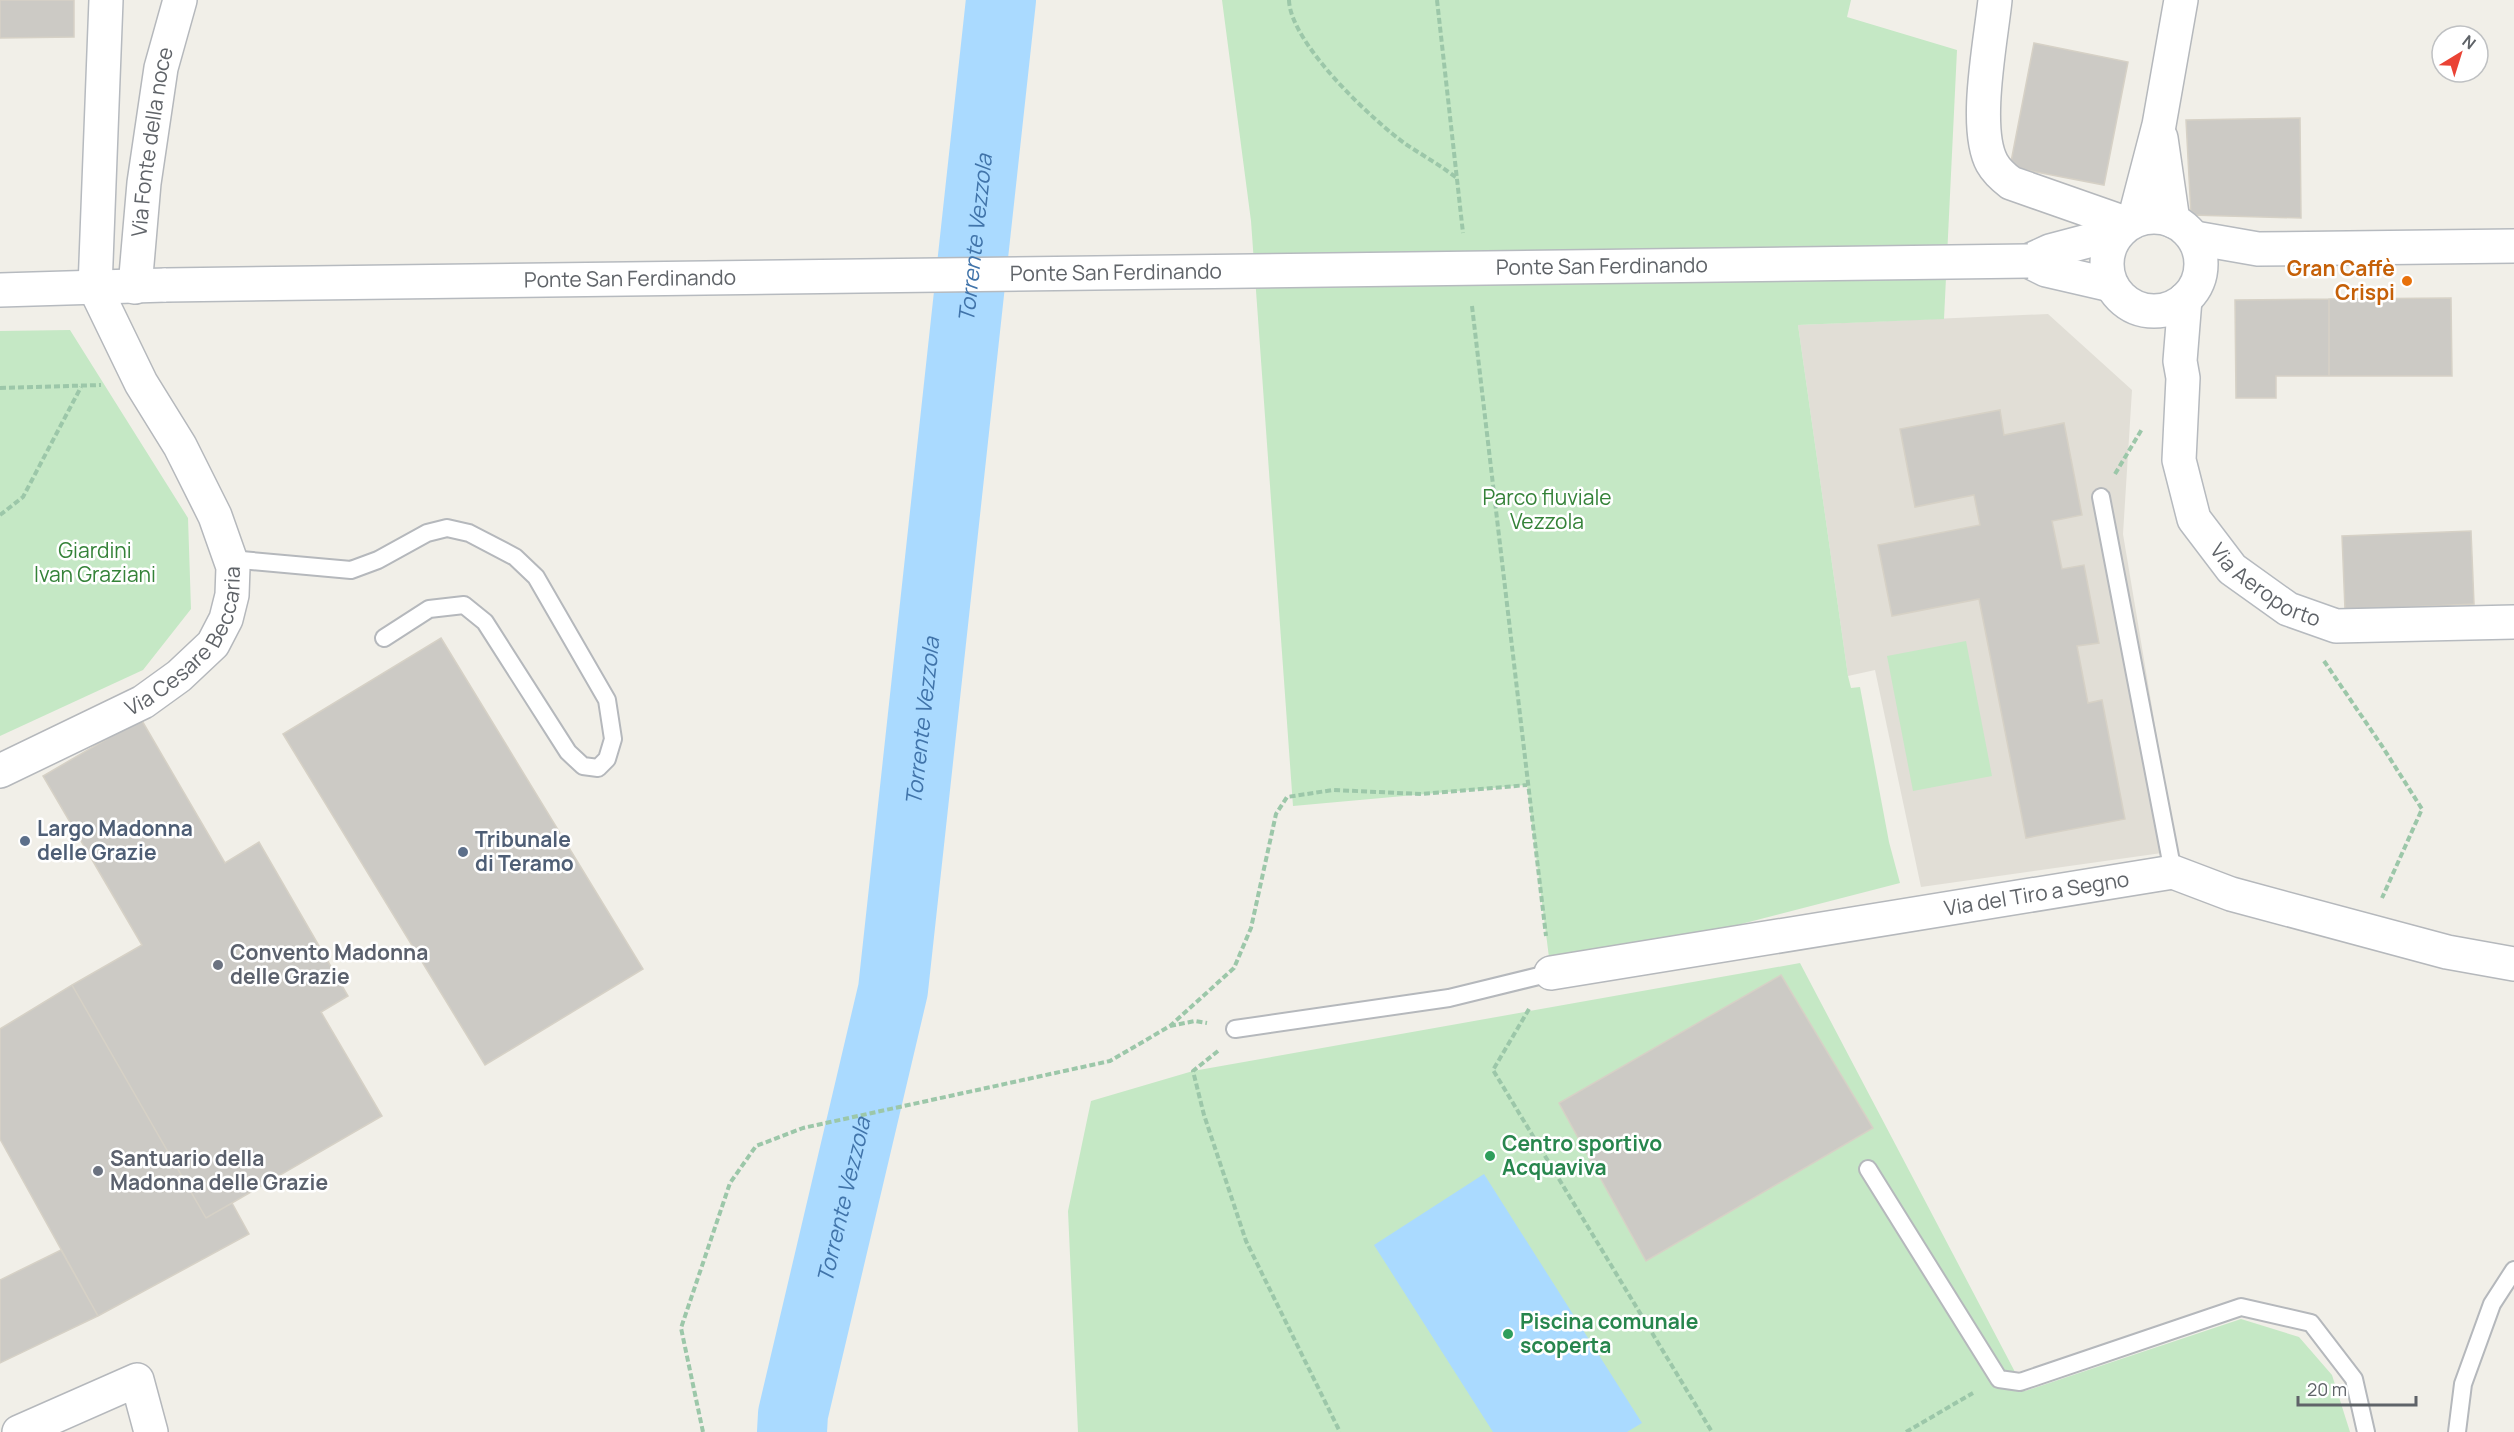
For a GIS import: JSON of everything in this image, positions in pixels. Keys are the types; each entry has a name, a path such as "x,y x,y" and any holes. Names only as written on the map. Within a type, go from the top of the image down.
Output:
{"street":[{"path":"95,288 106,0"},
{"name":"Via Fonte della noce","path":"150,286 144,183 160,68 180,0"},
{"path":"1995,0 1983,115 1990,161 1999,175 2011,183 2127,226"},
{"path":"2127,226 2159,125 2181,0"},
{"path":"2159,125 2184,229 2201,261 2192,289"},
{"path":"2180,361 2120,295 2107,272 2106,258 2110,244 2127,226 2148,216 2184,229 2258,249 2514,246"},
{"name":"Ponte San Ferdinando","path":"0,290 150,286 2028,261 2050,251 2127,226"},
{"path":"2120,295 2136,309 2154,311 2170,309 2192,289 2258,249"},
{"name":"Ponte San Ferdinando","path":"2028,261 2046,270 2120,295"},
{"name":"Via Cesare Beccaria","path":"4,769 143,702 179,676 213,644 226,619 232,595 233,567 215,516 180,446 141,383 95,288"},
{"name":"Via Aeroporto","path":"2192,289 2180,361 2183,378 2179,460 2194,519 2232,569 2288,609 2336,626 2514,622"},
{"name":"Via del Tiro a Segno","path":"1551,973 2173,872 2231,894 2367,931 2447,952 2514,964"},
{"path":"19,1432 137,1380 151,1432"}],"lane":[{"path":"2101,498 2173,872"},
{"path":"230,559 351,570 378,560 427,533 447,528 469,533 506,552 529,568 536,577 607,700 613,739 607,759 598,768 583,765 568,752 484,622 464,605 429,609 384,638"},
{"path":"1235,1029 1449,998 1551,973"},
{"path":"1868,1169 1999,1379 2020,1382 2241,1308 2311,1323 2354,1379 2366,1432"},
{"path":"2457,1432 2463,1384 2492,1304 2514,1270"}],"path":[{"path":"1289,0 1303,39 1360,106 1406,144 1457,178"},
{"path":"1437,0 1464,238"},
{"path":"1471,297 1551,973 1493,1070 1712,1432"},
{"path":"0,388 81,387 141,383"},
{"path":"0,515 23,497 81,387"},
{"path":"2101,498 2143,426"},
{"path":"2322,658 2422,809 2367,931"},
{"path":"703,1432 681,1328 730,1183 756,1146 803,1128 1110,1061 1170,1026 1234,968 1251,928 1276,814 1287,798 1333,790 1422,794 1527,785"},
{"path":"1170,1026 1195,1021 1235,1029 1234,1039 1193,1071 1204,1115 1246,1241 1340,1432"},
{"path":"1906,1432 1999,1379"}],"shaded area":[{"path":"2048,314 2132,390 2123,534 2176,851 1921,887 1875,670 1848,676 1798,325"}],"green space":[{"name":"Parco fluviale Vezzola","path":"1222,0 1851,0 1847,17 1957,50 1944,319 1798,325 1848,676 1851,688 1860,687 1889,842 1900,883 1551,973 1527,785 1293,806 1251,221"},
{"name":"Giardini Ivan Graziani","path":"70,330 188,518 191,609 143,670 0,736 0,331"},
{"path":"1966,641 1992,776 1913,791 1887,656"},
{"name":"Centro sportivo Acquaviva","path":"1800,963 2025,1391 2241,1319 2299,1337 2332,1375 2350,1432 1078,1432 1068,1211 1091,1101 1193,1071"}],"water":[{"name":"Piscina comunale scoperta","path":"1484,1174 1642,1423 1627,1432 1493,1432 1374,1245"}],"building":[{"path":"0,0 74,0 74,37 0,38"},
{"path":"2034,43 2128,62 2104,185 2010,167"},
{"path":"2300,118 2301,218 2191,215 2186,120"},
{"path":"2451,298 2452,376 2329,376 2329,299"},
{"path":"2329,299 2329,376 2276,376 2276,398 2236,398 2235,300"},
{"path":"2000,410 2004,435 2064,423 2082,515 2052,521 2062,569 2084,565 2099,643 2077,646 2088,703 2102,700 2125,819 2026,838 1979,599 1892,616 1878,545 1980,525 1974,495 1915,507 1900,429"},
{"path":"2471,531 2474,604 2345,610 2342,536"},
{"name":"Tribunale di Teramo","path":"441,638 643,969 485,1065 283,734"},
{"name":"Convento Madonna delle Grazie","path":"141,719 225,863 259,842 348,996 321,1012 382,1116 206,1218 72,985 142,945 43,776"},
{"path":"1781,975 1873,1128 1646,1261 1559,1103"},
{"name":"Santuario della Madonna delle Grazie","path":"72,985 206,1218 232,1203 249,1234 98,1316 0,1139 0,1029"},
{"path":"61,1250 98,1316 0,1363 0,1280"}],"waterway":[{"name":"Torrente Vezzola","path":"792,1432 793,1414 893,990 1001,0"}],"place":[{"name":"Gran Caffè Crispi","path":"2407,281"},
{"name":"Largo Madonna delle Grazie","path":"25,841"},
{"name":"Tribunale di Teramo","path":"463,852"},
{"name":"Convento Madonna delle Grazie","path":"218,965"},
{"name":"Centro sportivo Acquaviva","path":"1490,1156"},
{"name":"Santuario della Madonna delle Grazie","path":"98,1171"},
{"name":"Piscina comunale scoperta","path":"1508,1334"}]}
